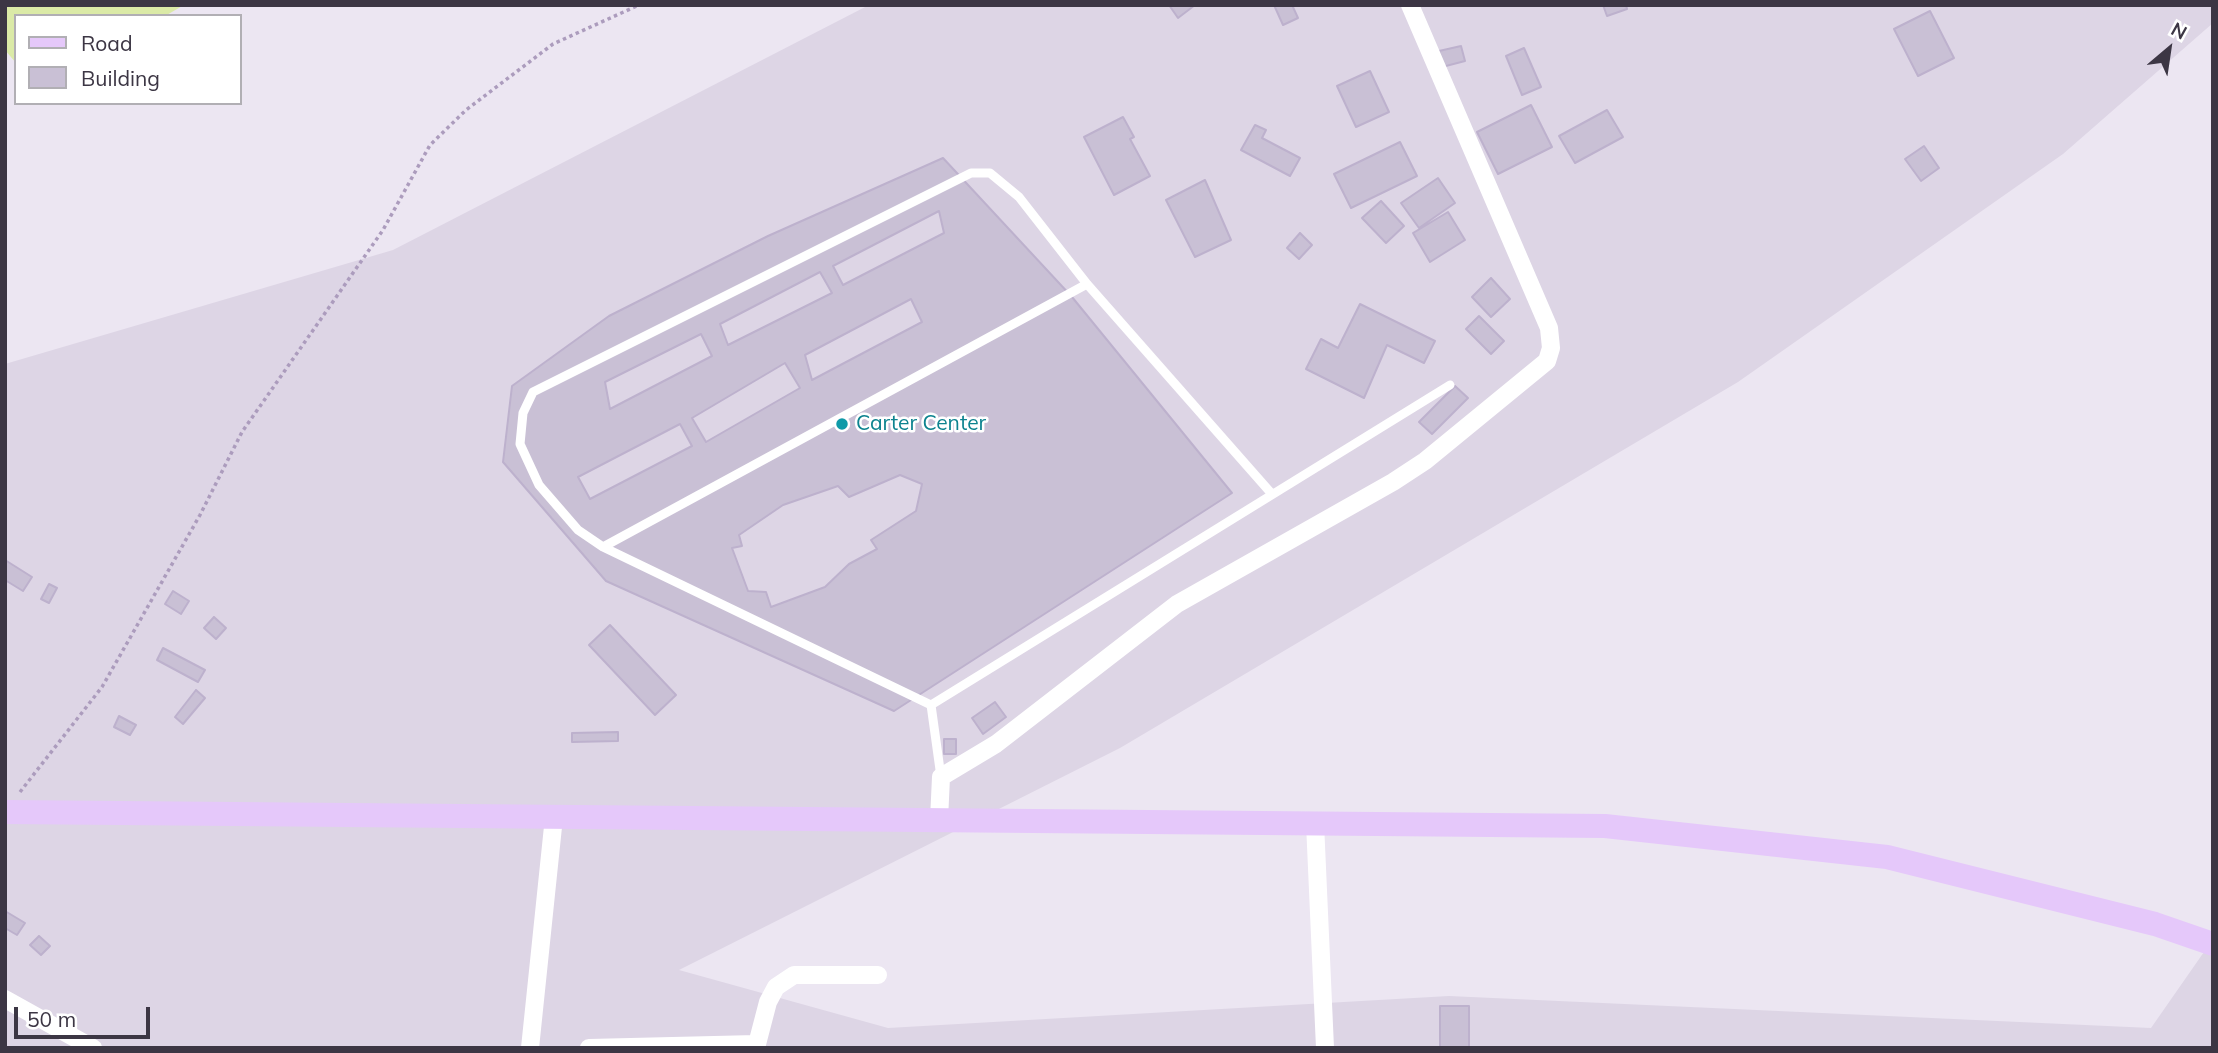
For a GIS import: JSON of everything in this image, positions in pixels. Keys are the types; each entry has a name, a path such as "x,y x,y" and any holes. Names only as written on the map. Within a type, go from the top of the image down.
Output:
{"main road":[{"path":"10,806 554,817 1605,826 1887,857 2155,925 2213,944"}],"street":[{"path":"939,820 941,777 996,744 1177,604 1425,461 1547,361 1551,348 1549,328 1410,5"},
{"path":"530,1048 554,817"},
{"path":"1315,823 1325,1048"},
{"path":"589,1048 756,1046 768,1002 776,987 794,975 878,975"},
{"path":"5,999 93,1048"}],"lane":[{"path":"931,705 603,547 578,530 539,485 520,444 523,413 534,392 971,173 990,173 1005,183 1087,284 1270,493"},
{"path":"603,547 1087,284"},
{"path":"931,705 1270,493 1450,385"},
{"path":"931,705 941,777"}],"path":[{"path":"10,806 102,687 200,515 242,432 383,229 430,145 466,110 553,44 639,5"}],"shaded area":[{"path":"5,5 184,5 168,14 14,14 14,61 5,50"},
{"path":"869,5 2213,5 2213,23 2063,154 1738,382 1120,748 679,970 888,1028 1449,996 2151,1028 2213,939 2213,1048 5,1048 5,364 393,250"}],"building":[{"path":"1169,5 1195,5 1178,18"},
{"path":"1274,5 1292,5 1298,18 1283,25"},
{"path":"1603,5 1626,5 1627,9 1607,16"},
{"path":"1930,11 1954,58 1918,76 1894,29"},
{"path":"1461,46 1465,61 1442,67 1439,51"},
{"path":"1524,48 1541,87 1522,95 1506,56"},
{"path":"1370,71 1389,112 1356,127 1337,86"},
{"path":"1531,105 1552,147 1498,174 1477,132"},
{"path":"1607,110 1623,137 1575,163 1559,136"},
{"path":"1123,117 1134,137 1130,139 1150,176 1114,195 1084,137"},
{"path":"1255,125 1266,130 1262,138 1300,158 1290,176 1241,150"},
{"path":"1400,142 1417,176 1351,208 1334,174"},
{"path":"1924,146 1939,168 1921,181 1905,159"},
{"name":"Carter Center","path":"943,158 1072,297 1232,493 894,711 606,581 503,462 512,386 609,316 768,236"},
{"path":"1438,178 1455,203 1419,228 1401,203"},
{"path":"1205,180 1231,240 1195,257 1166,200"},
{"path":"1381,201 1404,226 1386,243 1362,218"},
{"path":"939,211 944,233 843,285 833,266"},
{"path":"1448,212 1465,240 1430,262 1413,233"},
{"path":"1300,233 1312,245 1299,259 1287,248"},
{"path":"820,272 832,293 728,345 720,324"},
{"path":"1491,278 1510,299 1491,317 1472,297"},
{"path":"911,299 922,322 812,380 805,355"},
{"path":"1360,304 1435,341 1424,363 1387,345 1364,398 1306,369 1321,339 1338,348"},
{"path":"1479,316 1504,341 1491,354 1466,329"},
{"path":"701,334 712,356 610,409 605,382"},
{"path":"785,363 800,388 706,442 692,418"},
{"path":"1455,386 1468,398 1432,434 1419,422"},
{"path":"680,424 692,446 590,499 578,477"},
{"path":"900,475 922,484 916,511 871,540 877,549 849,564 825,587 771,607 766,592 748,591 732,548 742,546 739,535 783,505 838,486 849,497"},
{"path":"5,560 32,577 23,591 5,580"},
{"path":"49,584 57,588 49,603 41,599"},
{"path":"173,591 189,601 181,614 165,604"},
{"path":"214,617 226,628 216,639 204,628"},
{"path":"610,625 676,695 655,715 589,645"},
{"path":"163,648 205,670 198,682 157,660"},
{"path":"196,690 205,698 183,724 175,717"},
{"path":"995,702 1006,717 983,734 972,718"},
{"path":"119,716 136,725 130,735 114,727"},
{"path":"618,732 618,741 572,742 572,733"},
{"path":"944,739 956,739 956,754 944,754"},
{"path":"5,911 25,923 17,935 5,928"},
{"path":"39,936 50,946 41,955 30,945"},
{"path":"1440,1006 1469,1006 1469,1048 1440,1048"}],"place":[{"name":"Carter Center","path":"842,424"}]}
